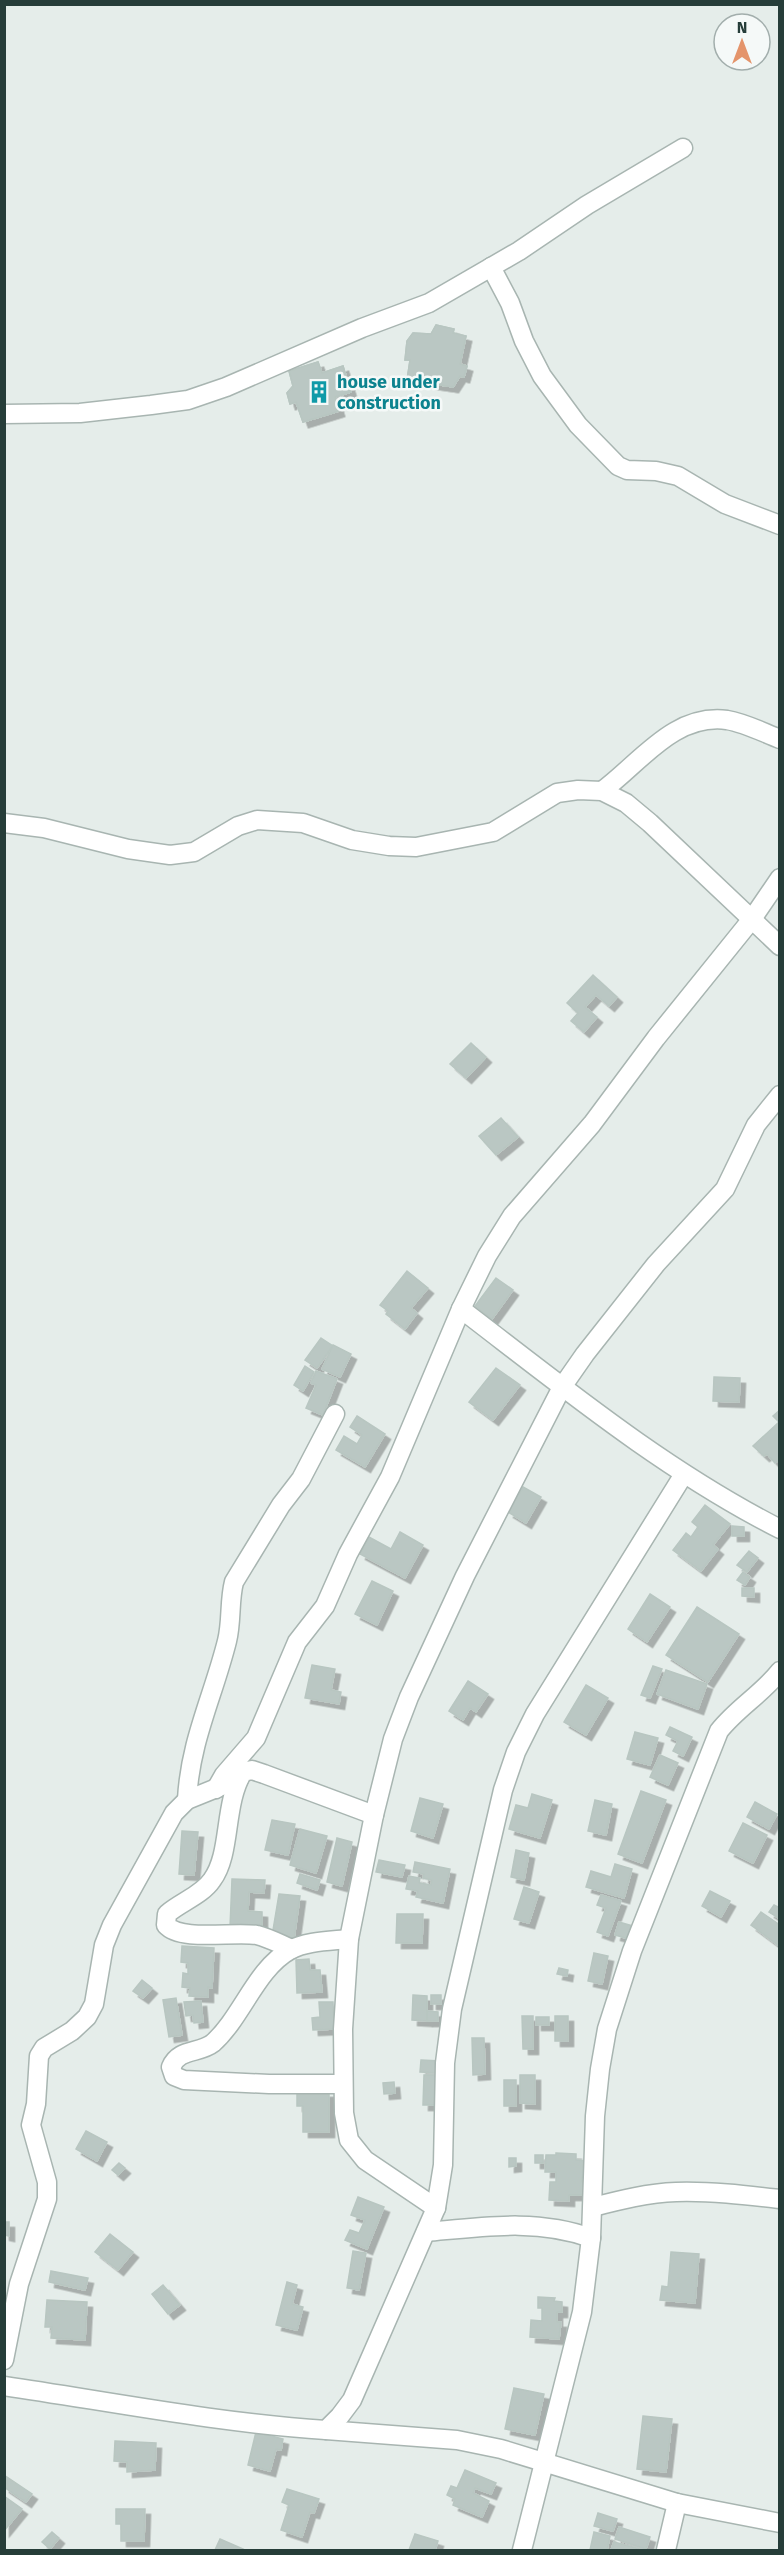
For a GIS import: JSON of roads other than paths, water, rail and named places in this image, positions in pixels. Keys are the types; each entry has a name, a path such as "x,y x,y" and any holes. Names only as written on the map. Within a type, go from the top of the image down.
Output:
{"street":[{"path":"4,414 80,413 188,400 226,387 362,328 429,303 519,251 587,205 683,148"},
{"path":"491,267 510,303 524,342 542,376 578,425 618,466 627,470 656,471 678,476 725,504 780,525"},
{"path":"602,791 627,773 665,737 683,726 705,720 727,720 780,739"},
{"path":"4,823 44,828 128,849 170,855 194,852 238,826 257,820 303,823 352,840 389,846 416,847 493,832 557,793 578,790 602,791 626,803 780,946"},
{"path":"216,1789 224,1775 256,1738 297,1642 326,1606 348,1554 390,1477 461,1309 487,1256 512,1216 592,1124 656,1038 752,919 780,878"},
{"path":"436,2208 365,2160 349,2140 344,2113 342,2084 344,2008 349,1939 374,1815 393,1739 409,1697 470,1566 562,1387 656,1264 725,1189 756,1125 780,1095"},
{"path":"461,1309 562,1387 684,1474 780,1528"},
{"path":"187,1800 190,1762 231,1623 231,1593 234,1582 281,1505 301,1479 335,1414"},
{"path":"326,2430 352,2400 436,2208 443,2165 445,2063 452,2008 503,1790 516,1752 535,1714 684,1474"},
{"path":"522,2550 582,2312 591,2238 595,2116 607,2029 632,1951 719,1731 732,1714 754,1698 780,1671"},
{"path":"292,1949 257,1935 190,1934 171,1930 166,1925 167,1914 205,1889 213,1879 220,1862 232,1798 243,1772 252,1770 374,1815"},
{"path":"4,2360 19,2284 47,2199 47,2182 31,2124 36,2104 39,2056 44,2048 72,2031 87,2017 94,2004 105,1945 112,1925 174,1813 187,1800 239,1779"},
{"path":"342,2084 269,2084 184,2080 174,2076 171,2067 174,2060 182,2053 212,2044 248,2000 275,1961 292,1949 320,1942 349,1939"},
{"path":"593,2207 632,2197 675,2192 725,2193 780,2199"},
{"path":"426,2232 543,2225 567,2229 591,2238"},
{"path":"4,2386 253,2424 457,2440 501,2449 677,2503 780,2523"},
{"path":"666,2550 677,2503"}],"place":[{"name":"house under construction","path":"319,392"}]}
